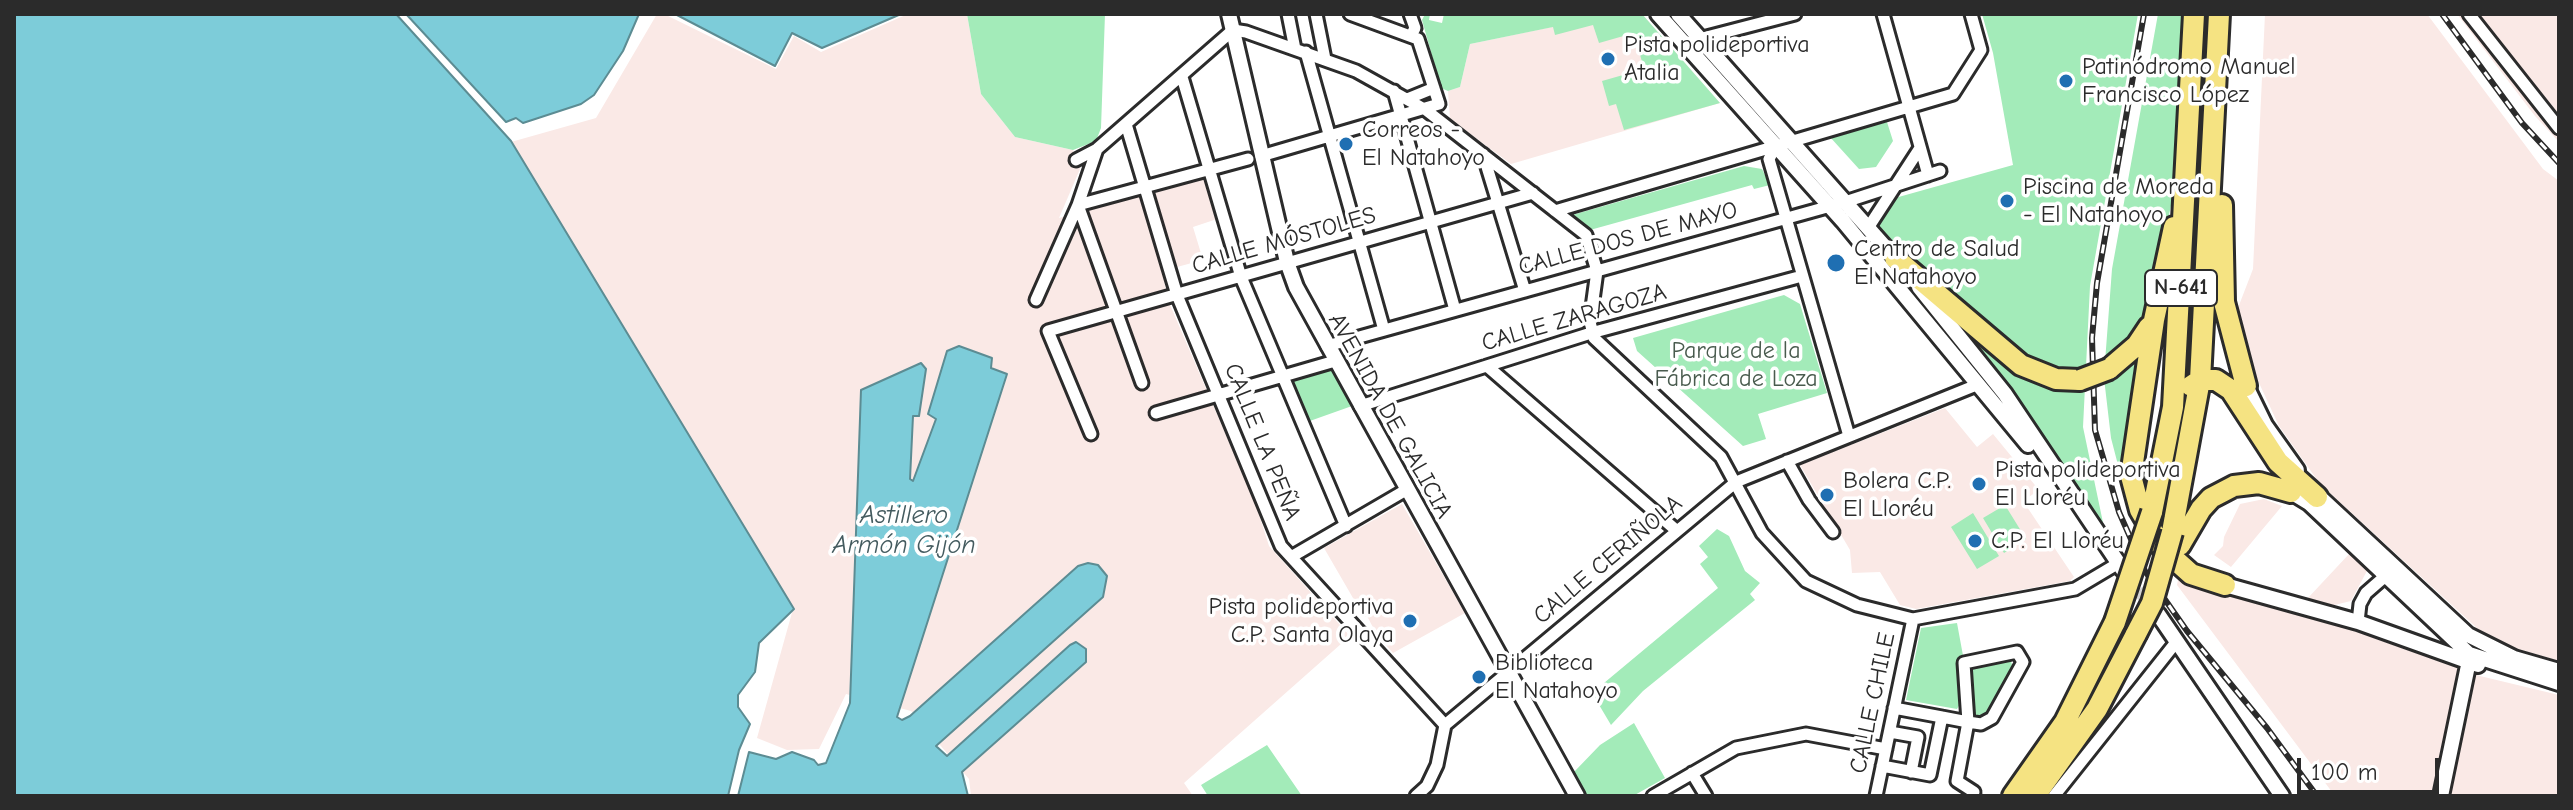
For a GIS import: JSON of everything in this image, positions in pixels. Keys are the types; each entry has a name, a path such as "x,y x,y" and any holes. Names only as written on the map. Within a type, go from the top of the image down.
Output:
{"highway":[{"name":"N-641","path":"2013,796 2065,722 2115,622 2152,512 2173,407 2194,14"},
{"name":"N-641","path":"2035,796 2097,709 2136,634 2155,609 2176,538 2200,380 2219,14"},
{"path":"2216,93 2222,136 2224,302 2246,386"},
{"path":"2186,169 2154,320 2131,458 2135,496 2155,537 2172,558 2191,574 2225,585"},
{"path":"1895,258 2021,365 2056,379 2080,380 2109,369 2137,345 2154,320"},
{"path":"2173,407 2182,391 2200,380 2216,380 2231,390 2278,462 2317,497"},
{"path":"2176,538 2211,498 2234,486 2259,483 2291,492"}],"street":[{"name":"AVENIDA DE GALICIA","path":"1229,14 1255,158 1287,262 1335,361 1577,796"},
{"path":"1288,14 1330,137 1384,330"},
{"path":"1316,14 1325,59"},
{"path":"1078,205 1402,117 1439,104 1418,39 1350,14"},
{"path":"1410,14 1415,28 1411,36"},
{"path":"1076,160 1097,149 1233,30 1325,59 1394,91 1426,110 1586,235 1597,271 1591,333 1721,457 1762,533 1806,581 1857,605 1913,619 2075,589 2120,567 2005,394 1895,258 1845,202 1658,14"},
{"path":"1678,14 1783,143 1829,206 1979,384 2080,511"},
{"path":"1682,40 1701,40 1795,14"},
{"path":"1868,228 1920,148 1883,14"},
{"path":"1555,211 1953,94 1981,50 1971,14"},
{"path":"2469,14 2559,128"},
{"path":"1182,77 1241,277 1346,526"},
{"path":"1407,99 1434,88"},
{"path":"1394,91 1455,310"},
{"name":"CALLE LA PEÑA","path":"1126,124 1177,295 1281,546 1445,725"},
{"path":"1783,143 1769,159 1849,436"},
{"name":"CALLE DOS DE MAYO","path":"1327,346 1893,188 1934,173 1920,148"},
{"path":"1036,300 1078,205 1097,149"},
{"path":"1483,154 1525,291"},
{"name":"CALLE MÓSTOLES","path":"1091,434 1048,331 1533,193"},
{"path":"1078,205 1142,383"},
{"name":"CALLE ZARAGOZA","path":"1360,406 1591,333 1802,276"},
{"path":"1156,413 1335,361"},
{"path":"1487,366 1677,531"},
{"name":"CALLE CERIÑOLA","path":"1445,725 1736,482 1979,384"},
{"path":"2246,386 2265,425 2317,497 2445,615 2468,635 2514,658 2559,671"},
{"path":"1787,461 1809,500 1833,532"},
{"path":"1291,557 1406,490"},
{"path":"2291,492 2309,503 2470,659"},
{"path":"2358,622 2360,604 2366,593 2388,577 2396,577 2432,609 2445,615"},
{"path":"2225,585 2559,683"},
{"path":"2155,609 2282,796"},
{"name":"CALLE CHILE","path":"1876,796 1913,619"},
{"path":"2441,796 2470,659 2468,635"},
{"path":"2054,796 2177,641"},
{"path":"1894,708 1968,722 1981,724 1992,718 2023,662 2017,652 1964,663 1968,722 1957,781 1974,792"},
{"path":"1882,766 1930,775 1942,717"},
{"path":"1416,796 1427,786 1437,765 1445,725"},
{"path":"1890,732 1918,737 1911,772"},
{"path":"1653,796 1739,747 1806,734 1886,749"},
{"path":"1692,773 1706,796"}],"shaded area":[{"path":"657,14 664,14 776,69 794,36 821,52 908,14 967,14 981,94 1015,137 1073,150 1080,169 1059,218 1205,177 1217,219 1193,227 1203,260 1162,271 1168,300 1256,505 1269,546 1350,636 1184,783 1193,796 971,796 969,779 911,711 846,694 819,749 787,750 757,738 793,609 511,142 596,118"},
{"path":"1614,14 1642,14 1720,103 1511,164 1450,119 1448,91 1460,87 1470,44"},
{"path":"2265,14 2427,14 2543,169 2559,181 2559,661 2491,641 2320,484 2279,426 2253,370 2236,313 2253,269"},
{"path":"2457,14 2559,14 2559,142 2535,116"},
{"path":"1945,408 1977,447 1993,434 2039,490 2023,501 2074,577 2070,581 1916,609 1900,605 1880,572 1852,573 1850,550 1800,465"},
{"path":"2264,499 2282,506 2231,567 2214,555 2223,546 2224,537 2240,504"},
{"path":"1402,504 1465,613 1393,653 1377,635 1367,616 1364,617 1324,548"},
{"path":"2350,553 2368,569 2351,601 2330,606 2307,599"},
{"path":"2179,575 2312,616 2480,676 2559,695 2559,796 2335,796 2177,585"}],"green space":[{"path":"967,14 1105,14 1101,128 1096,141 1073,150 1015,137 981,94"},
{"path":"1425,14 1430,14 1429,20 1442,23 1444,14 1642,14 1720,103 1624,130 1616,104 1609,106 1602,81 1644,69 1634,33 1599,43 1593,25 1555,35 1553,27 1470,44 1460,87 1448,91 1441,88 1422,20"},
{"path":"1982,14 2138,14 2090,286 2083,427 2106,537 1908,262 1877,228 1895,198 2013,165 1993,53"},
{"path":"2158,14 2182,14 2175,188 2145,321 2135,338 2105,362 2112,269"},
{"path":"1887,122 1893,141 1876,167 1859,169 1830,137"},
{"path":"1744,166 1762,169 1770,185 1754,189 1752,185 1590,230 1572,215"},
{"name":"Parque de la Fábrica de Loza","path":"1784,295 1800,304 1827,393 1758,414 1766,439 1743,446 1637,351 1633,338"},
{"path":"2142,350 2123,462 2125,492 2111,438 2104,378"},
{"path":"1331,368 1352,406 1307,422 1290,380"},
{"name":"C.P. El Lloréu","path":"2005,505 2026,539 2004,553 1983,518"},
{"name":"C.P. El Lloréu","path":"1973,513 1999,556 1977,569 1951,527"},
{"path":"1717,529 1729,536 1745,571 1760,583 1750,594 1755,600 1643,691 1611,725 1592,693 1718,588 1700,564 1708,557 1699,546"},
{"path":"1957,623 1964,661 1963,686 1959,687 1960,704 1957,709 1906,700 1921,628"},
{"path":"2010,658 2013,668 1985,715 1976,717 1972,712 1972,669"},
{"path":"1634,723 1665,778 1633,796 1587,796 1574,772 1600,745"},
{"path":"1267,745 1302,796 1208,796 1201,785"}],"water":[{"path":"14,14 396,14 511,141 794,609 759,643 755,672 738,695 738,707 750,724 739,750 728,796 14,796"},
{"path":"406,14 639,14 623,51 594,95 581,104 523,123 516,118 506,122"},
{"path":"675,14 901,14 822,48 792,33 775,66"},
{"name":"Astillero Armón Gijón","path":"959,346 992,358 991,368 1007,374 897,717 902,720 910,716 1078,566 1088,563 1098,565 1107,576 1103,597 936,746 947,756 1070,645 1076,642 1086,649 1086,662 962,772 968,796 738,796 749,752 776,759 792,752 814,760 818,765 826,763 850,703 861,390 921,363 926,369 919,416 913,416 910,479 913,481 936,419 928,414 947,351"}],"tunnel":[{"path":"2126,573 2155,610"}],"railway":[{"path":"2144,14 2097,283 2092,338 2095,430 2119,512 2145,571 2187,631 2267,728 2317,796"},
{"path":"2442,14 2522,123 2559,163"}],"place":[{"name":"Pista polideportiva Atalia","path":"1608,59"},
{"name":"Patinódromo Manuel Francisco López","path":"2066,81"},
{"name":"Correos - El Natahoyo","path":"1346,144"},
{"name":"Piscina de Moreda - El Natahoyo","path":"2007,201"},
{"name":"Centro de Salud El Natahoyo","path":"1836,263"},
{"name":"Pista polideportiva El Lloréu","path":"1979,484"},
{"name":"Bolera C.P. El Lloréu","path":"1827,495"},
{"name":"C.P. El Lloréu","path":"1975,541"},
{"name":"Pista polideportiva C.P. Santa Olaya","path":"1410,621"},
{"name":"Biblioteca El Natahoyo","path":"1479,677"}]}
